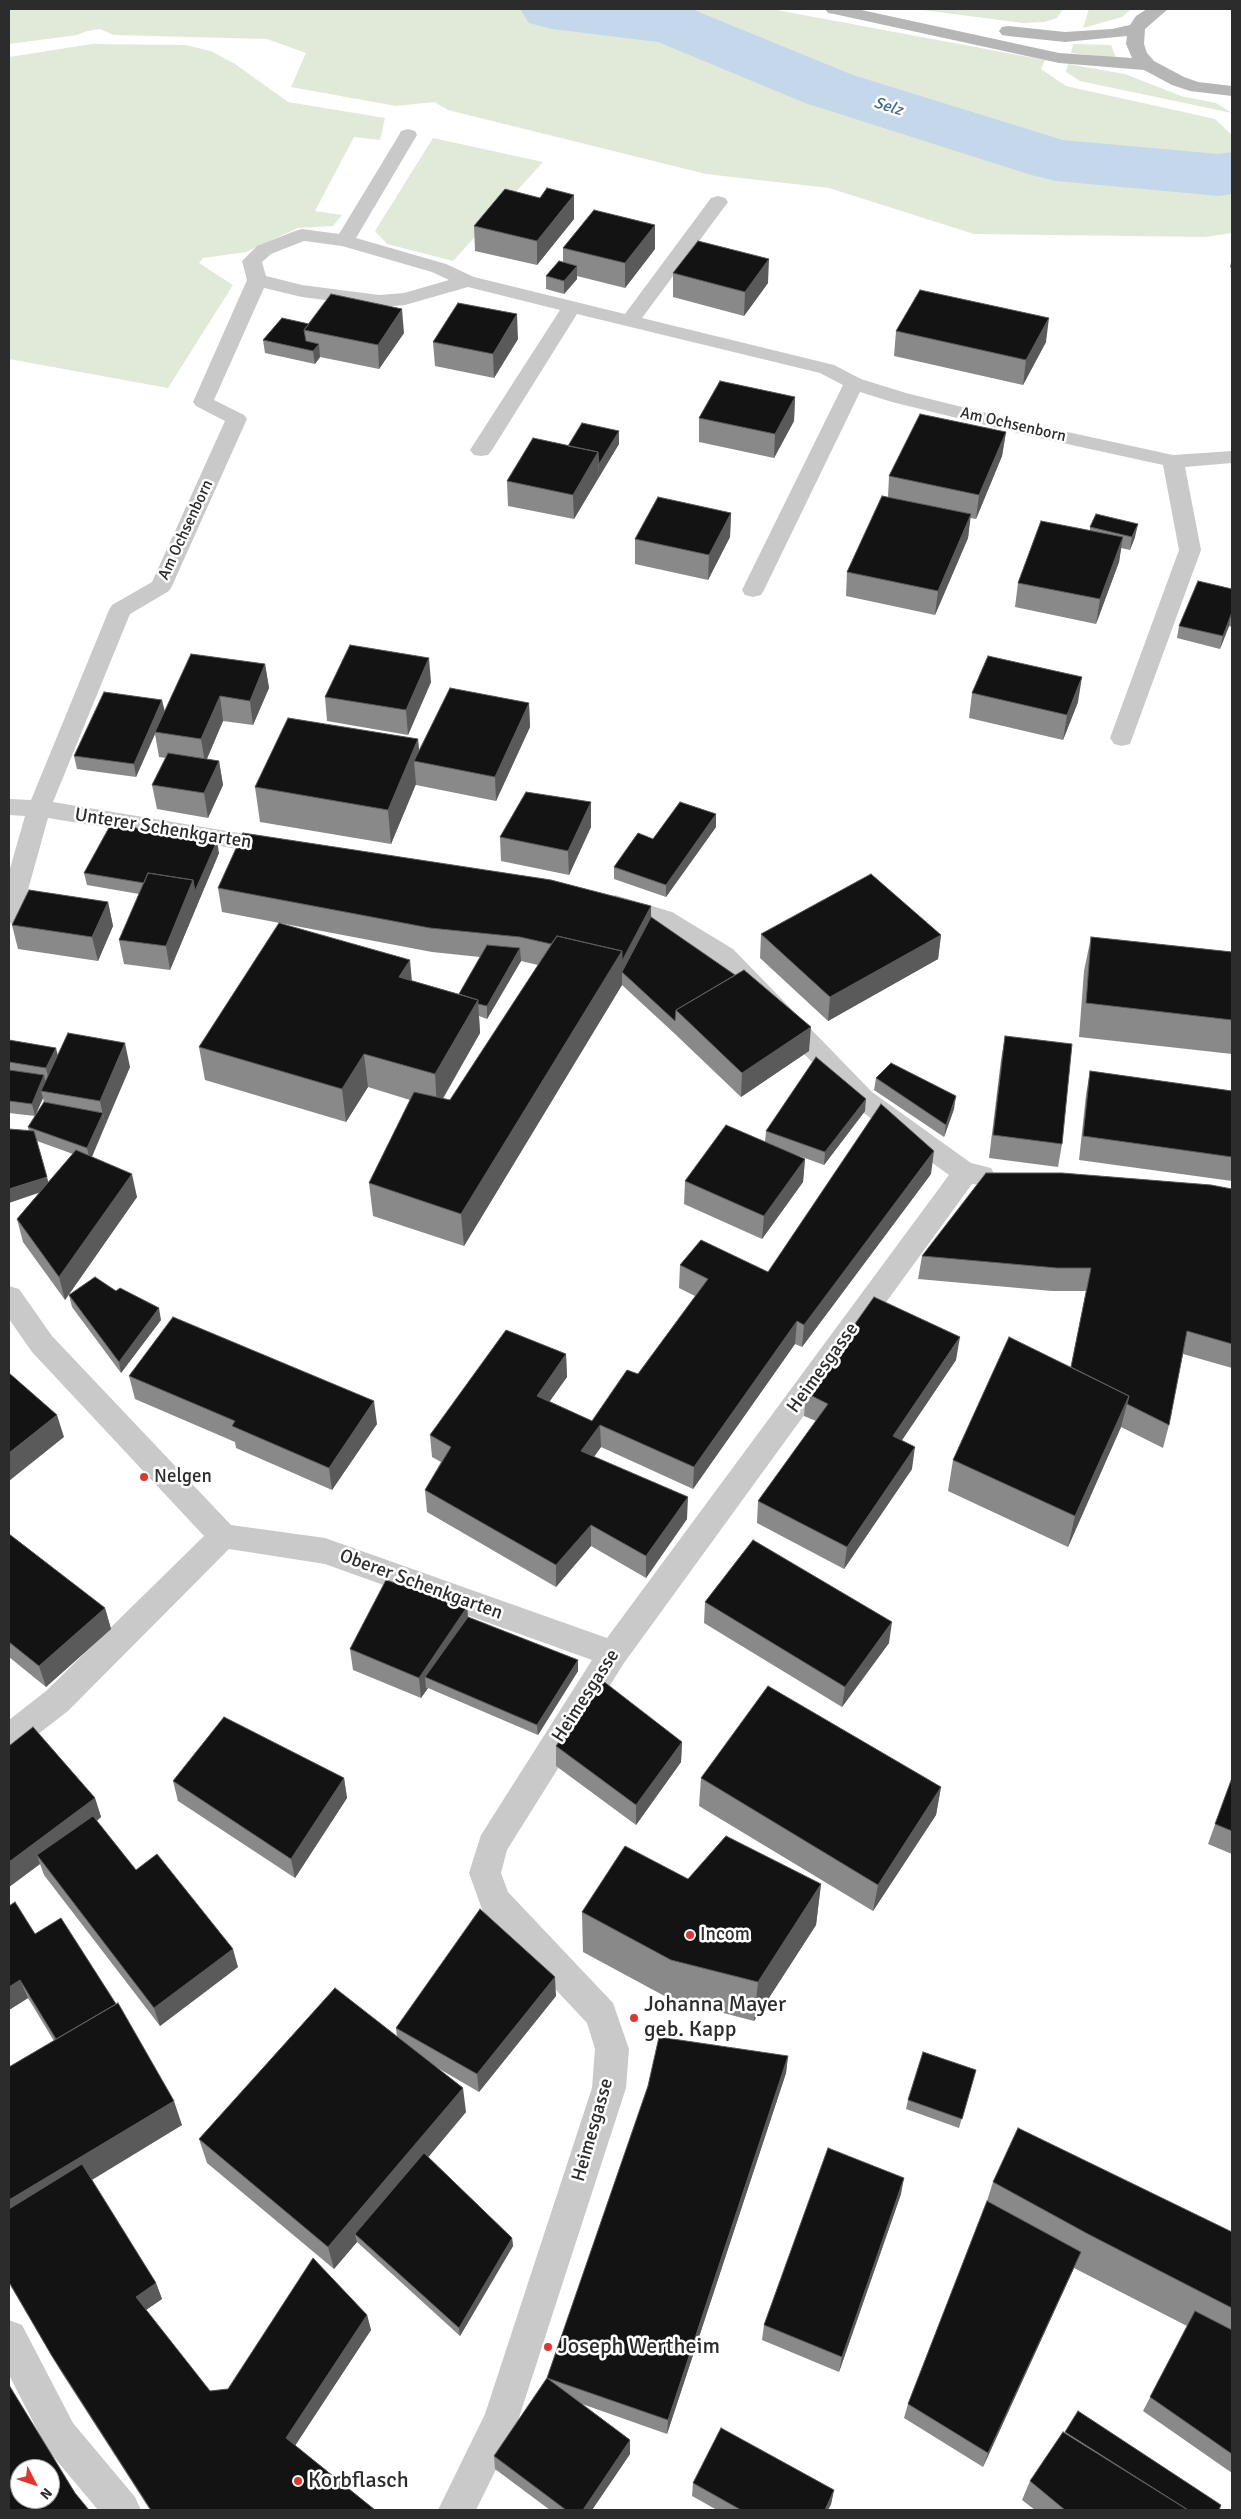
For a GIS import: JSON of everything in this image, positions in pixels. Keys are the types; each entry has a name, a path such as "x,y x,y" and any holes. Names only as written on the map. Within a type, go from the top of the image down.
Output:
{"main road":[{"path":"834,9 1059,58 1148,65"},
{"path":"842,9 1065,37 1096,36 1136,29"},
{"path":"1159,9 1142,20 1136,29 1135,44 1140,55 1148,65 1178,81 1202,88 1232,91"}],"street":[{"path":"345,241 408,135"},
{"path":"631,319 718,202"},
{"name":"Am Ochsenborn","path":"39,808 120,610 161,586 237,419 203,402 257,280 252,261 264,250 302,234 345,241 381,253 439,268 467,281 631,319 827,369 854,383 899,398 1026,429 1173,461 1232,457"},
{"name":"Am Ochsenborn","path":"257,280 302,291 380,300 405,299 467,281"},
{"path":"481,450 572,306"},
{"path":"752,590 854,383"},
{"path":"1122,738 1190,550 1173,461"},
{"name":"Unterer Schenkgarten","path":"9,808 39,808 295,851"},
{"path":"9,916 39,808"},
{"path":"591,899 610,902 663,918 724,956 863,1099 965,1173 1005,1177"},
{"name":"Heimesgasse","path":"457,2510 501,2420 609,2088 612,2049 600,2014 495,1901 485,1872 492,1844 613,1654 965,1173"},
{"path":"9,1297 42,1344 223,1536 57,1701 9,1738"},
{"name":"Oberer Schenkgarten","path":"223,1536 325,1551 613,1654"},
{"path":"9,2338 60,2436 122,2510"}],"green space":[{"path":"9,9 771,9 1045,60 1041,69 1066,86 1215,119 1232,135 1232,233 1205,237 974,234 829,188 706,174 448,110 434,102 396,106 291,87 306,53 267,39 114,35 100,29 77,35 9,44"},
{"path":"915,9 1063,9 1057,18 1044,22 1023,23"},
{"path":"1089,9 1131,9 1122,17 1083,28"},
{"path":"92,44 185,45 211,51 235,64 288,102 385,118 380,140 354,137 315,211 342,215 333,226 298,228 246,252 203,258 199,263 233,285 168,388 9,359 9,57"},
{"path":"1073,44 1111,45 1116,58 1071,53"},
{"path":"1068,64 1125,74 1181,96 1216,103 1232,113 1080,81 1066,72"},
{"path":"433,138 543,162 453,261 387,244 375,231"}],"building":[{"path":"547,188 574,195 537,241 474,226 505,189 540,198"},
{"path":"594,210 655,225 625,263 563,248"},
{"path":"698,241 769,259 745,292 673,273"},
{"path":"559,261 577,266 564,281 546,276"},
{"path":"920,290 1049,318 1026,360 896,331"},
{"path":"331,294 402,309 378,345 304,330"},
{"path":"458,303 517,314 493,354 433,342"},
{"path":"282,318 309,324 304,330 306,341 319,344 313,351 263,340"},
{"path":"720,381 795,397 775,434 699,418"},
{"path":"920,414 1006,432 979,495 889,476"},
{"path":"582,423 619,431 599,464 598,452 568,446"},
{"path":"533,438 598,452 573,495 507,481"},
{"path":"882,496 971,514 938,591 847,572"},
{"path":"658,497 731,513 709,555 635,539"},
{"path":"1096,514 1138,524 1132,537 1090,527"},
{"path":"1041,521 1123,537 1100,599 1018,583"},
{"path":"1198,581 1232,589 1232,612 1223,636 1179,626"},
{"path":"350,645 429,658 406,710 325,697"},
{"path":"191,654 265,664 250,701 220,696 201,739 155,732"},
{"path":"988,656 1082,677 1067,715 972,693"},
{"path":"450,688 529,703 495,777 414,761"},
{"path":"104,692 162,700 134,764 74,756"},
{"path":"288,718 418,739 388,810 255,787"},
{"path":"168,753 219,761 204,793 152,785"},
{"path":"526,792 591,802 568,851 500,837"},
{"path":"680,802 716,814 666,885 614,867 638,833 653,839"},
{"path":"111,824 217,841 195,891 193,880 148,873 144,883 84,873"},
{"path":"243,833 551,880 651,906 622,961 622,951 557,936 551,944 520,937 430,928 218,888"},
{"path":"148,873 193,880 166,946 119,940"},
{"path":"871,874 941,935 830,997 761,934"},
{"path":"29,890 108,902 92,937 12,925"},
{"path":"651,917 735,975 676,1010 675,1021 622,972"},
{"path":"279,923 410,960 399,977 478,1000 435,1074 364,1054 342,1089 199,1047"},
{"path":"557,936 622,951 461,1214 369,1183 414,1092 450,1100"},
{"path":"1091,937 1232,952 1232,1020 1086,1003"},
{"path":"487,945 520,948 487,1006 478,1004 478,1000 459,994"},
{"path":"744,970 811,1027 742,1073 676,1010"},
{"path":"68,1033 125,1043 100,1101 41,1091"},
{"path":"1005,1036 1072,1044 1062,1144 993,1135"},
{"path":"9,1040 56,1048 46,1068 9,1062"},
{"path":"816,1057 866,1099 825,1152 766,1131"},
{"path":"891,1063 956,1096 946,1125 876,1078"},
{"path":"9,1070 44,1075 32,1104 9,1101"},
{"path":"1090,1071 1232,1091 1232,1157 1083,1136"},
{"path":"44,1102 103,1113 87,1148 28,1127"},
{"path":"881,1104 934,1151 804,1325 797,1321 694,1467 600,1425 581,1451 688,1497 646,1556 591,1525 556,1565 425,1490 451,1447 430,1435 506,1330 566,1354 537,1396 592,1421 627,1370 638,1374 708,1279 680,1265 701,1240 768,1272"},
{"path":"726,1125 805,1159 764,1216 685,1181"},
{"path":"9,1129 34,1131 47,1177 9,1189"},
{"path":"76,1150 132,1174 59,1277 17,1219"},
{"path":"986,1173 1062,1173 1211,1185 1232,1189 1232,1344 1187,1331 1169,1425 1127,1404 1129,1396 1071,1367 1091,1268 1057,1268 922,1256"},
{"path":"95,1277 116,1291 120,1288 159,1308 119,1362 69,1295"},
{"path":"874,1297 960,1337 893,1436 915,1447 847,1547 758,1501 828,1404 806,1393"},
{"path":"173,1317 374,1401 329,1468 232,1426 235,1421 129,1376"},
{"path":"1009,1337 1129,1396 1075,1516 953,1460"},
{"path":"9,1373 57,1415 9,1453"},
{"path":"9,1534 105,1608 39,1666 9,1642"},
{"path":"753,1540 892,1622 845,1687 705,1602"},
{"path":"386,1580 467,1607 419,1678 350,1649"},
{"path":"468,1617 578,1660 537,1725 425,1677"},
{"path":"603,1681 682,1742 636,1805 556,1746"},
{"path":"768,1686 941,1787 878,1885 701,1778"},
{"path":"224,1717 344,1778 291,1859 173,1781"},
{"path":"33,1727 95,1798 9,1862 9,1746"},
{"path":"1232,1778 1232,1831 1215,1824"},
{"path":"93,1816 136,1870 157,1854 233,1949 154,2008 37,1855"},
{"path":"726,1836 821,1884 758,1982 671,1960 582,1912 625,1846 688,1879"},
{"path":"15,1902 35,1934 61,1918 116,2004 56,2039 20,1980 9,1987 9,1906"},
{"path":"480,1909 555,1977 477,2074 396,2028"},
{"path":"335,1988 463,2088 328,2247 199,2139"},
{"path":"118,2003 174,2101 9,2200 9,2067"},
{"path":"659,2037 788,2056 668,2420 547,2378 648,2086"},
{"path":"923,2052 976,2070 962,2119 908,2100"},
{"path":"1018,2128 1232,2232 1232,2308 1088,2234 993,2182"},
{"path":"828,2148 904,2178 842,2357 764,2325"},
{"path":"424,2153 512,2238 459,2328 355,2234"},
{"path":"82,2164 156,2283 136,2297 210,2391 228,2389 313,2258 367,2315 286,2438 375,2510 151,2510 52,2356 9,2282 9,2209"},
{"path":"987,2201 1081,2252 988,2453 908,2404"},
{"path":"1195,2311 1232,2330 1232,2454 1150,2397"},
{"path":"547,2378 630,2440 583,2510 566,2510 494,2456"},
{"path":"9,2385 54,2459 10,2459 10,2509 60,2509 60,2468 75,2493 89,2510 9,2510"},
{"path":"1078,2411 1221,2505 1219,2510 1188,2510 1065,2432"},
{"path":"721,2428 834,2490 825,2510 741,2510 693,2483"},
{"path":"1063,2432 1188,2510 1065,2510 1030,2481"}],"waterway":[{"name":"Selz","path":"552,9 671,24 829,89 1056,160 1219,175 1232,173"}],"place":[{"name":"Nelgen","path":"144,1477"},
{"name":"Incom","path":"690,1935"},
{"name":"Johanna Mayer geb. Kapp","path":"634,2018"},
{"name":"Joseph Wertheim","path":"548,2347"},
{"name":"Korbflasch","path":"298,2481"}]}
